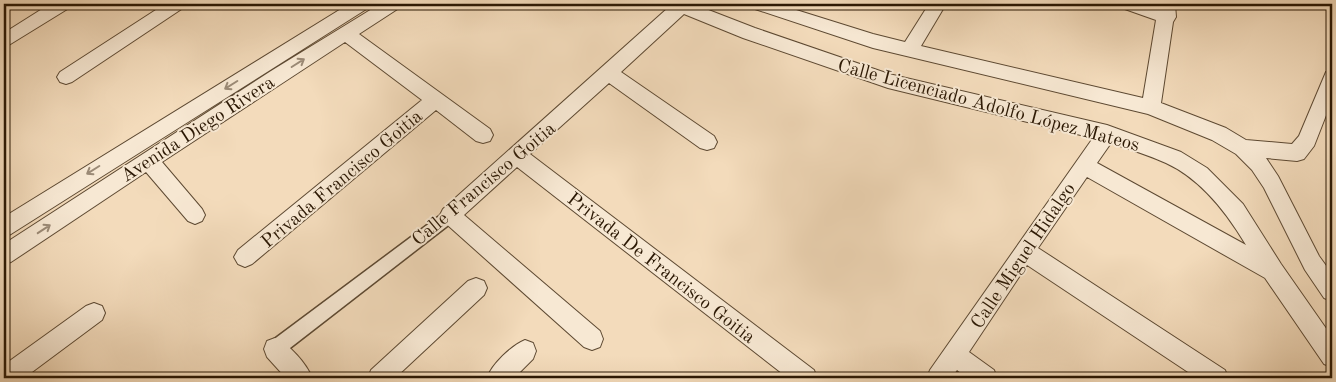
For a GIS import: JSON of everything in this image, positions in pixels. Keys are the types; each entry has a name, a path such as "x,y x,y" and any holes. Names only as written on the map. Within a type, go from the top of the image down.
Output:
{"street":[{"path":"4,41 63,4"},
{"path":"66,77 177,4"},
{"name":"Avenida Diego Rivera","path":"4,256 148,160 362,4"},
{"name":"Avenida Diego Rivera","path":"4,228 270,70 345,34 393,4"},
{"name":"Calle Licenciado Adolfo López Mateos","path":"758,4 795,9 837,31 909,50 1151,107 1190,121 1243,148 1259,164 1271,182 1312,263 1332,291"},
{"path":"909,50 938,4"},
{"path":"1128,4 1167,10 1151,107"},
{"name":"Calle Licenciado Adolfo López Mateos","path":"678,5 832,63 888,81 1107,133 1149,147 1200,174 1236,210 1273,272 1332,356"},
{"name":"Calle Francisco Goitia","path":"275,348 450,215 518,156 678,5"},
{"path":"345,34 436,98 483,135"},
{"path":"608,73 707,142"},
{"path":"1243,148 1297,153 1308,140 1332,77"},
{"name":"Privada Francisco Goitia","path":"245,257 436,98"},
{"name":"Calle Miguel Hidalgo","path":"938,378 1024,250 1107,133"},
{"name":"Privada De Francisco Goitia","path":"518,156 806,378"},
{"path":"148,160 195,215"},
{"path":"1083,165 1273,272"},
{"path":"450,215 592,339"},
{"path":"1024,250 1217,378"},
{"path":"379,378 476,288"},
{"path":"4,378 94,312"},
{"path":"275,348 301,378"},
{"path":"498,378 525,351"},
{"path":"955,355 986,378"}]}
